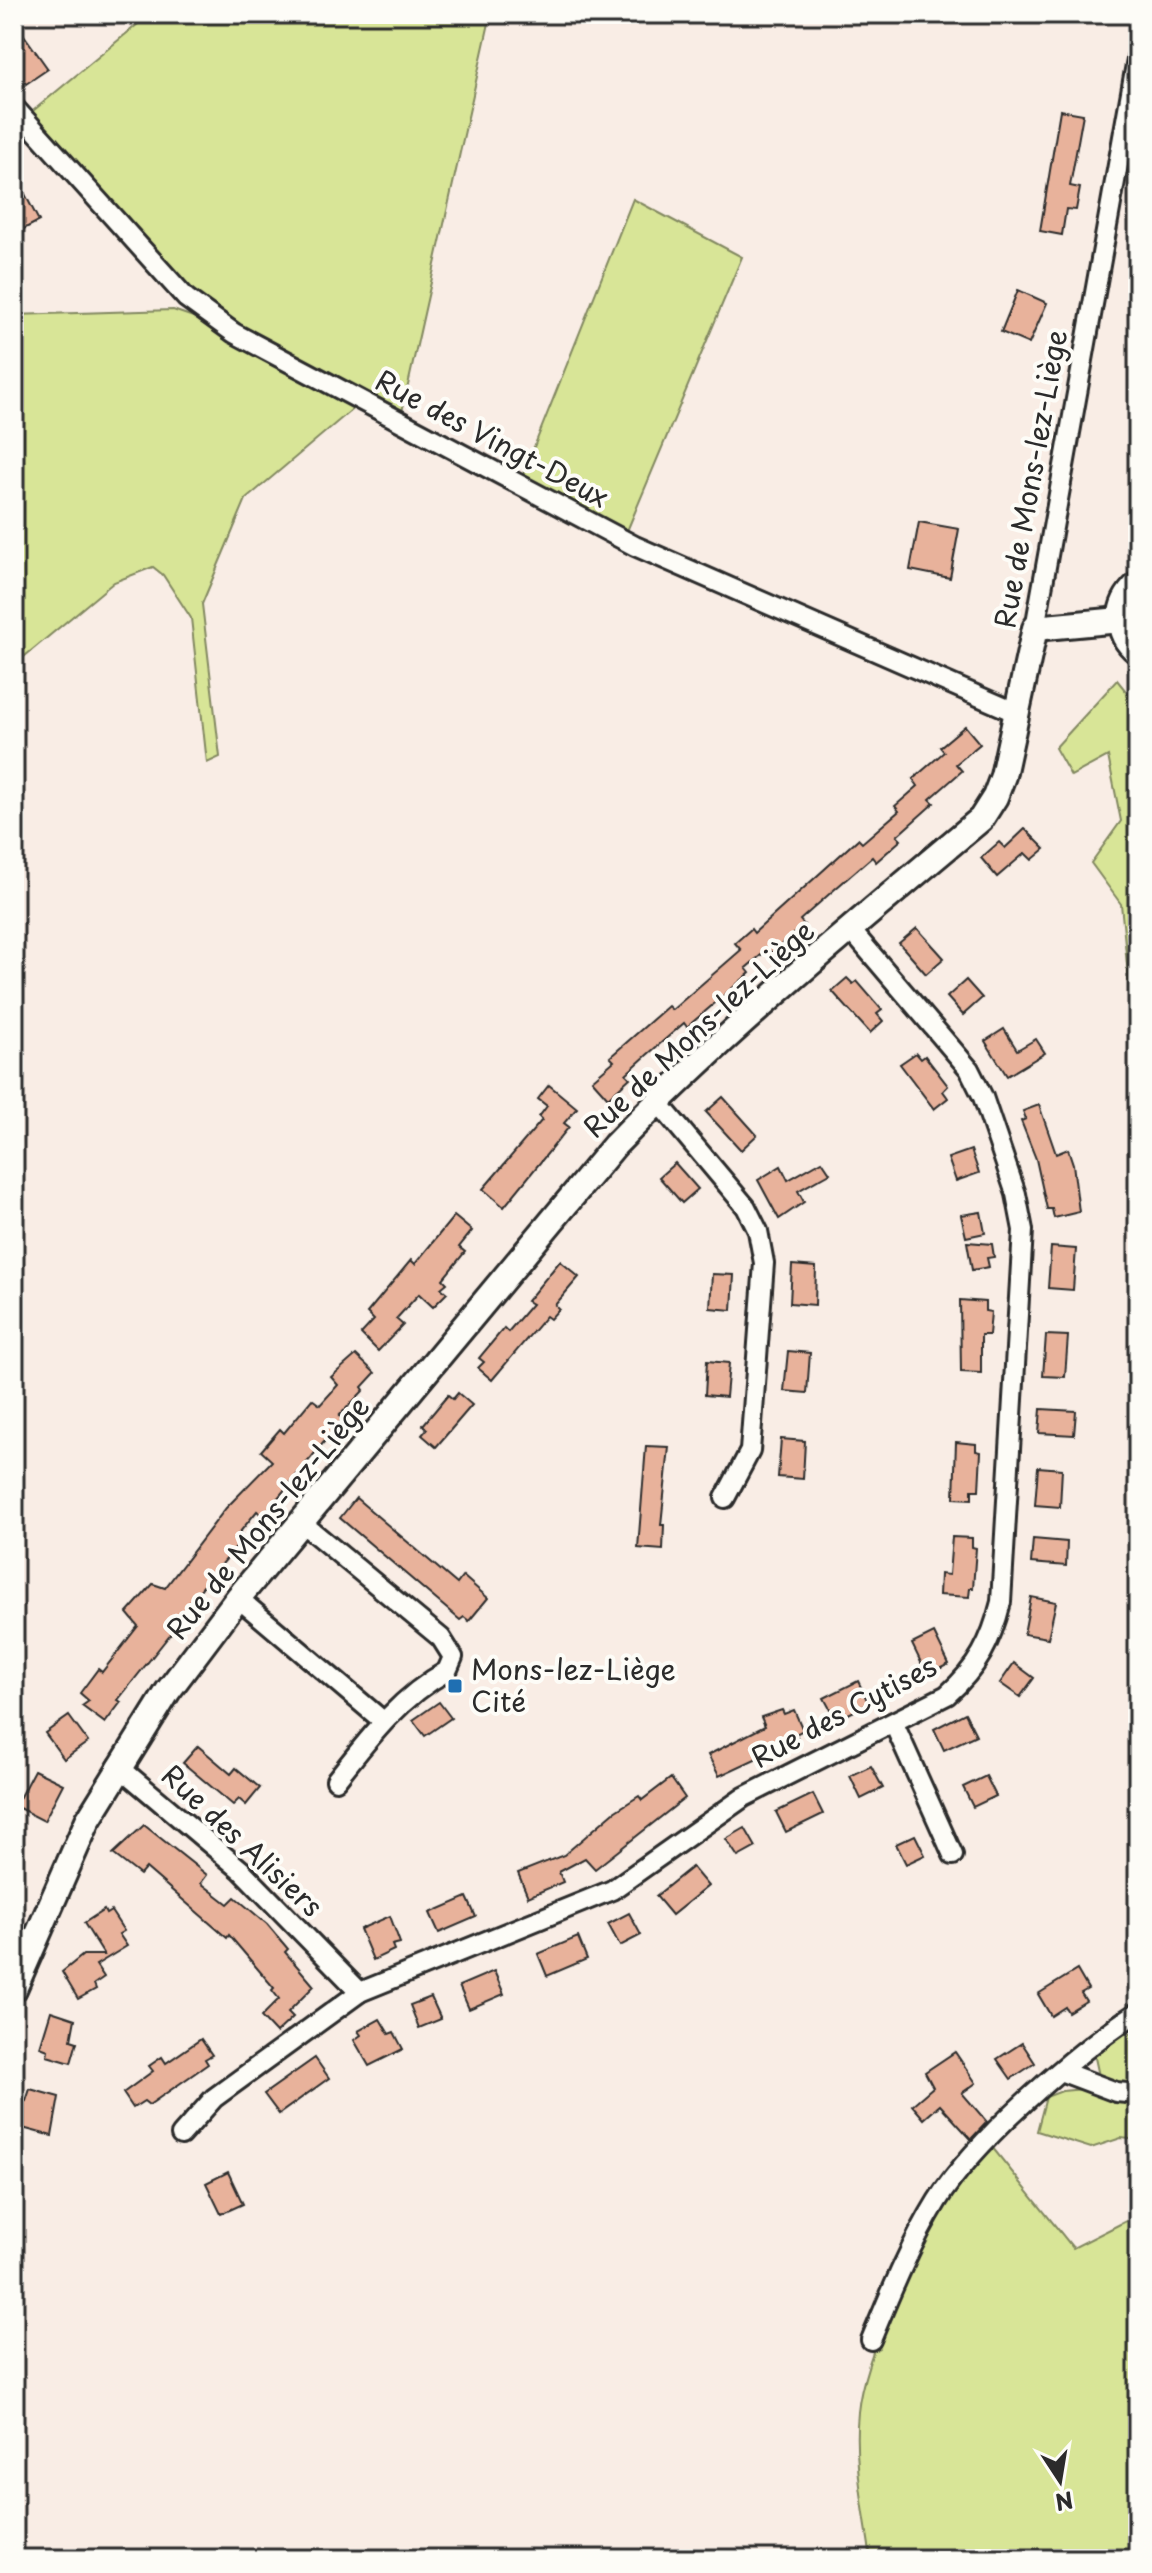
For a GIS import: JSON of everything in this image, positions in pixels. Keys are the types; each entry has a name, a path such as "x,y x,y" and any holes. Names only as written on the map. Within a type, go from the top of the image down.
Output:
{"street":[{"name":"Rue de Mons-lez-Liège","path":"14,1989 88,1820 118,1766 168,1691 238,1598 578,1187 657,1101 850,929 981,819 1003,776 1035,628 1138,53"},
{"name":"Rue des Vingt-Deux","path":"14,107 186,298 234,333 635,546 1017,713"},
{"path":"1138,564 1134,588 1120,620 1127,641 1138,652"},
{"path":"1035,628 1120,620"},
{"name":"Rue des Cytises","path":"181,2135 214,2098 360,1992 612,1890 645,1863 744,1797 947,1695 973,1671 992,1637 1001,1602 1023,1230 1016,1194 969,1069 850,929"},
{"path":"657,1101 746,1207 758,1231 764,1263 750,1451 725,1498"},
{"path":"302,1523 441,1638 453,1657 447,1671 421,1686 383,1721 336,1780"},
{"path":"238,1598 383,1721"},
{"path":"894,1724 953,1855"},
{"name":"Rue des Alisiers","path":"118,1766 241,1870 360,1992"},
{"path":"871,2340 913,2243 939,2198 976,2151 1063,2072 1138,2012"},
{"path":"1063,2072 1116,2092 1138,2094"}],"green space":[{"path":"150,14 491,14 402,412 276,353 195,293 28,115"},
{"path":"633,199 742,257 627,531 522,477"},
{"path":"173,310 205,321 355,407 246,499 202,604 220,757 207,763 191,618 163,575 153,567 114,582 14,665 14,315"},
{"path":"1117,680 1138,706 1138,1075 1121,904 1091,863 1121,821 1108,756 1071,776 1055,748"},
{"path":"1122,2029 1138,2038 1138,2140 1121,2138 1091,2148 1037,2131 1046,2097 1062,2091 1094,2088 1099,2076 1094,2053"},
{"path":"992,2147 1073,2248 1138,2215 1138,2559 871,2559 857,2449 862,2389 880,2333 934,2217 957,2184"}],"building":[{"path":"14,21 48,69 26,84 14,68"},
{"path":"1060,110 1083,114 1070,186 1080,188 1076,210 1066,209 1062,235 1040,231"},
{"path":"14,173 39,221 14,234"},
{"path":"1018,290 1047,303 1029,344 1001,332"},
{"path":"919,522 959,529 950,578 910,570"},
{"path":"965,726 980,744 956,764 962,771 930,799 934,803 897,836 901,840 876,862 872,857 835,889 800,920 804,925 772,953 768,949 746,968 750,973 687,1027 684,1023 647,1055 626,1074 630,1078 608,1098 592,1080 614,1061 610,1057 668,1006 672,1010 741,950 735,943 751,929 754,933 858,839 862,843 899,811 895,806 918,786 913,779 944,752 940,747"},
{"path":"1025,829 1045,849 1032,860 1025,853 997,877 981,858 999,842 1005,848"},
{"path":"917,928 944,958 926,974 899,943"},
{"path":"847,978 853,984 857,981 882,1010 877,1014 883,1021 870,1033 832,991"},
{"path":"966,980 982,998 963,1015 947,997"},
{"path":"1004,1029 1017,1050 1036,1039 1045,1053 1007,1076 985,1041"},
{"path":"916,1053 921,1059 925,1056 948,1086 943,1091 948,1098 934,1109 900,1064"},
{"path":"549,1085 577,1108 564,1123 569,1127 504,1207 483,1189 542,1120 539,1117 547,1106 538,1099"},
{"path":"723,1097 757,1135 741,1150 706,1112"},
{"path":"1039,1105 1056,1154 1068,1149 1079,1212 1054,1218 1052,1209 1047,1209 1036,1159 1021,1121 1026,1119 1023,1111"},
{"path":"971,1150 979,1173 956,1181 948,1158"},
{"path":"822,1161 830,1173 798,1191 804,1202 779,1219 758,1180 781,1166 788,1180"},
{"path":"675,1163 698,1189 682,1203 659,1177"},
{"path":"981,1212 985,1233 966,1237 961,1215"},
{"path":"454,1216 472,1231 459,1247 465,1252 443,1279 447,1283 441,1288 447,1293 433,1307 419,1294 396,1319 403,1325 378,1351 361,1334 374,1320 367,1313 411,1260 415,1264"},
{"path":"967,1242 992,1244 994,1257 987,1258 989,1267 972,1270"},
{"path":"1051,1247 1076,1249 1073,1290 1048,1288"},
{"path":"560,1261 579,1277 555,1305 559,1309 550,1319 546,1316 492,1380 478,1368 484,1362 479,1358 504,1328 508,1332 532,1304 527,1301"},
{"path":"792,1265 816,1267 815,1305 790,1303"},
{"path":"712,1274 734,1275 732,1310 710,1308"},
{"path":"960,1300 985,1302 985,1311 991,1312 989,1335 981,1335 981,1373 961,1372"},
{"path":"1046,1335 1068,1336 1065,1377 1043,1376"},
{"path":"788,1351 810,1353 807,1393 784,1391"},
{"path":"356,1355 375,1373 362,1387 364,1390 339,1416 343,1419 263,1516 257,1511 235,1538 240,1543 187,1605 191,1608 118,1700 121,1702 105,1723 82,1706 89,1701 80,1693 98,1669 102,1672 138,1626 127,1613 153,1584 165,1588 226,1508 272,1461 261,1451 280,1429 284,1433 312,1399 320,1405 338,1385 331,1377"},
{"path":"707,1361 729,1363 726,1397 705,1395"},
{"path":"458,1393 472,1405 436,1447 422,1435 427,1429 423,1425 448,1395 453,1399"},
{"path":"1041,1409 1076,1411 1074,1435 1039,1433"},
{"path":"781,1439 805,1441 803,1479 778,1477"},
{"path":"956,1442 976,1444 976,1451 981,1452 979,1490 972,1490 972,1499 954,1498"},
{"path":"646,1446 669,1447 661,1525 664,1525 663,1550 638,1548"},
{"path":"1038,1467 1062,1469 1060,1507 1035,1505"},
{"path":"356,1498 457,1584 463,1576 488,1598 469,1621 464,1617 460,1620 340,1518"},
{"path":"952,1537 972,1538 972,1547 976,1548 973,1588 970,1588 969,1597 939,1595 940,1574 949,1575"},
{"path":"1033,1539 1067,1542 1066,1566 1031,1563"},
{"path":"1031,1597 1056,1602 1048,1638 1024,1634"},
{"path":"934,1633 949,1664 927,1675 912,1644"},
{"path":"1014,1663 1034,1678 1020,1697 1000,1683"},
{"path":"858,1681 869,1704 836,1720 824,1698"},
{"path":"439,1702 451,1718 425,1736 413,1720"},
{"path":"782,1710 784,1714 794,1710 803,1730 796,1734 798,1739 719,1776 708,1755 765,1726 761,1717"},
{"path":"965,1713 976,1735 944,1750 934,1729"},
{"path":"69,1716 88,1742 64,1759 45,1733"},
{"path":"198,1746 231,1774 236,1768 260,1788 246,1805 239,1799 233,1805 183,1763"},
{"path":"871,1766 883,1788 861,1799 850,1776"},
{"path":"34,1770 63,1784 44,1821 15,1806"},
{"path":"986,1776 996,1796 973,1807 963,1787"},
{"path":"671,1778 685,1798 595,1869 585,1858 559,1872 563,1882 528,1897 518,1873 564,1855 614,1812 639,1796 642,1800"},
{"path":"813,1794 823,1814 786,1832 776,1812"},
{"path":"144,1825 207,1875 201,1883 228,1904 235,1897 267,1924 288,1949 285,1952 314,1986 288,2012 293,2017 276,2033 261,2017 279,1999 272,1990 274,1988 229,1935 227,1938 146,1868 140,1875 113,1854"},
{"path":"745,1828 756,1847 738,1857 726,1839"},
{"path":"915,1835 925,1855 906,1864 896,1844"},
{"path":"692,1867 708,1886 672,1915 656,1896"},
{"path":"467,1897 476,1917 439,1933 430,1913"},
{"path":"104,1910 106,1914 111,1911 124,1931 119,1934 127,1946 96,1965 104,1977 94,1984 96,1989 78,1999 62,1972 83,1955 104,1955 84,1923"},
{"path":"629,1913 641,1935 620,1946 608,1924"},
{"path":"390,1916 400,1943 392,1945 394,1950 373,1960 360,1929"},
{"path":"578,1937 587,1959 547,1976 538,1954"},
{"path":"1077,1970 1088,1989 1081,1993 1086,2001 1068,2012 1065,2007 1051,2016 1038,1994"},
{"path":"494,1971 504,1994 469,2009 459,1986"},
{"path":"431,1997 441,2019 419,2028 410,2005"},
{"path":"51,2011 75,2019 71,2040 77,2042 71,2063 47,2056 48,2050 40,2047"},
{"path":"380,2019 389,2034 394,2032 403,2049 369,2066 354,2040 361,2035 358,2031"},
{"path":"201,2039 212,2055 205,2059 208,2064 149,2105 144,2101 133,2108 123,2093 153,2071 149,2066 162,2057 166,2063"},
{"path":"1022,2043 1035,2063 1011,2079 997,2059"},
{"path":"955,2052 976,2083 962,2093 987,2122 971,2139 940,2105 924,2119 912,2105 933,2087 925,2072"},
{"path":"315,2058 329,2078 279,2114 264,2094"},
{"path":"30,2089 59,2097 52,2136 15,2126 22,2100 26,2101"},
{"path":"228,2172 243,2204 221,2214 206,2183"}],"place":[{"name":"Mons-lez-Liège Cité","path":"455,1686"}]}
